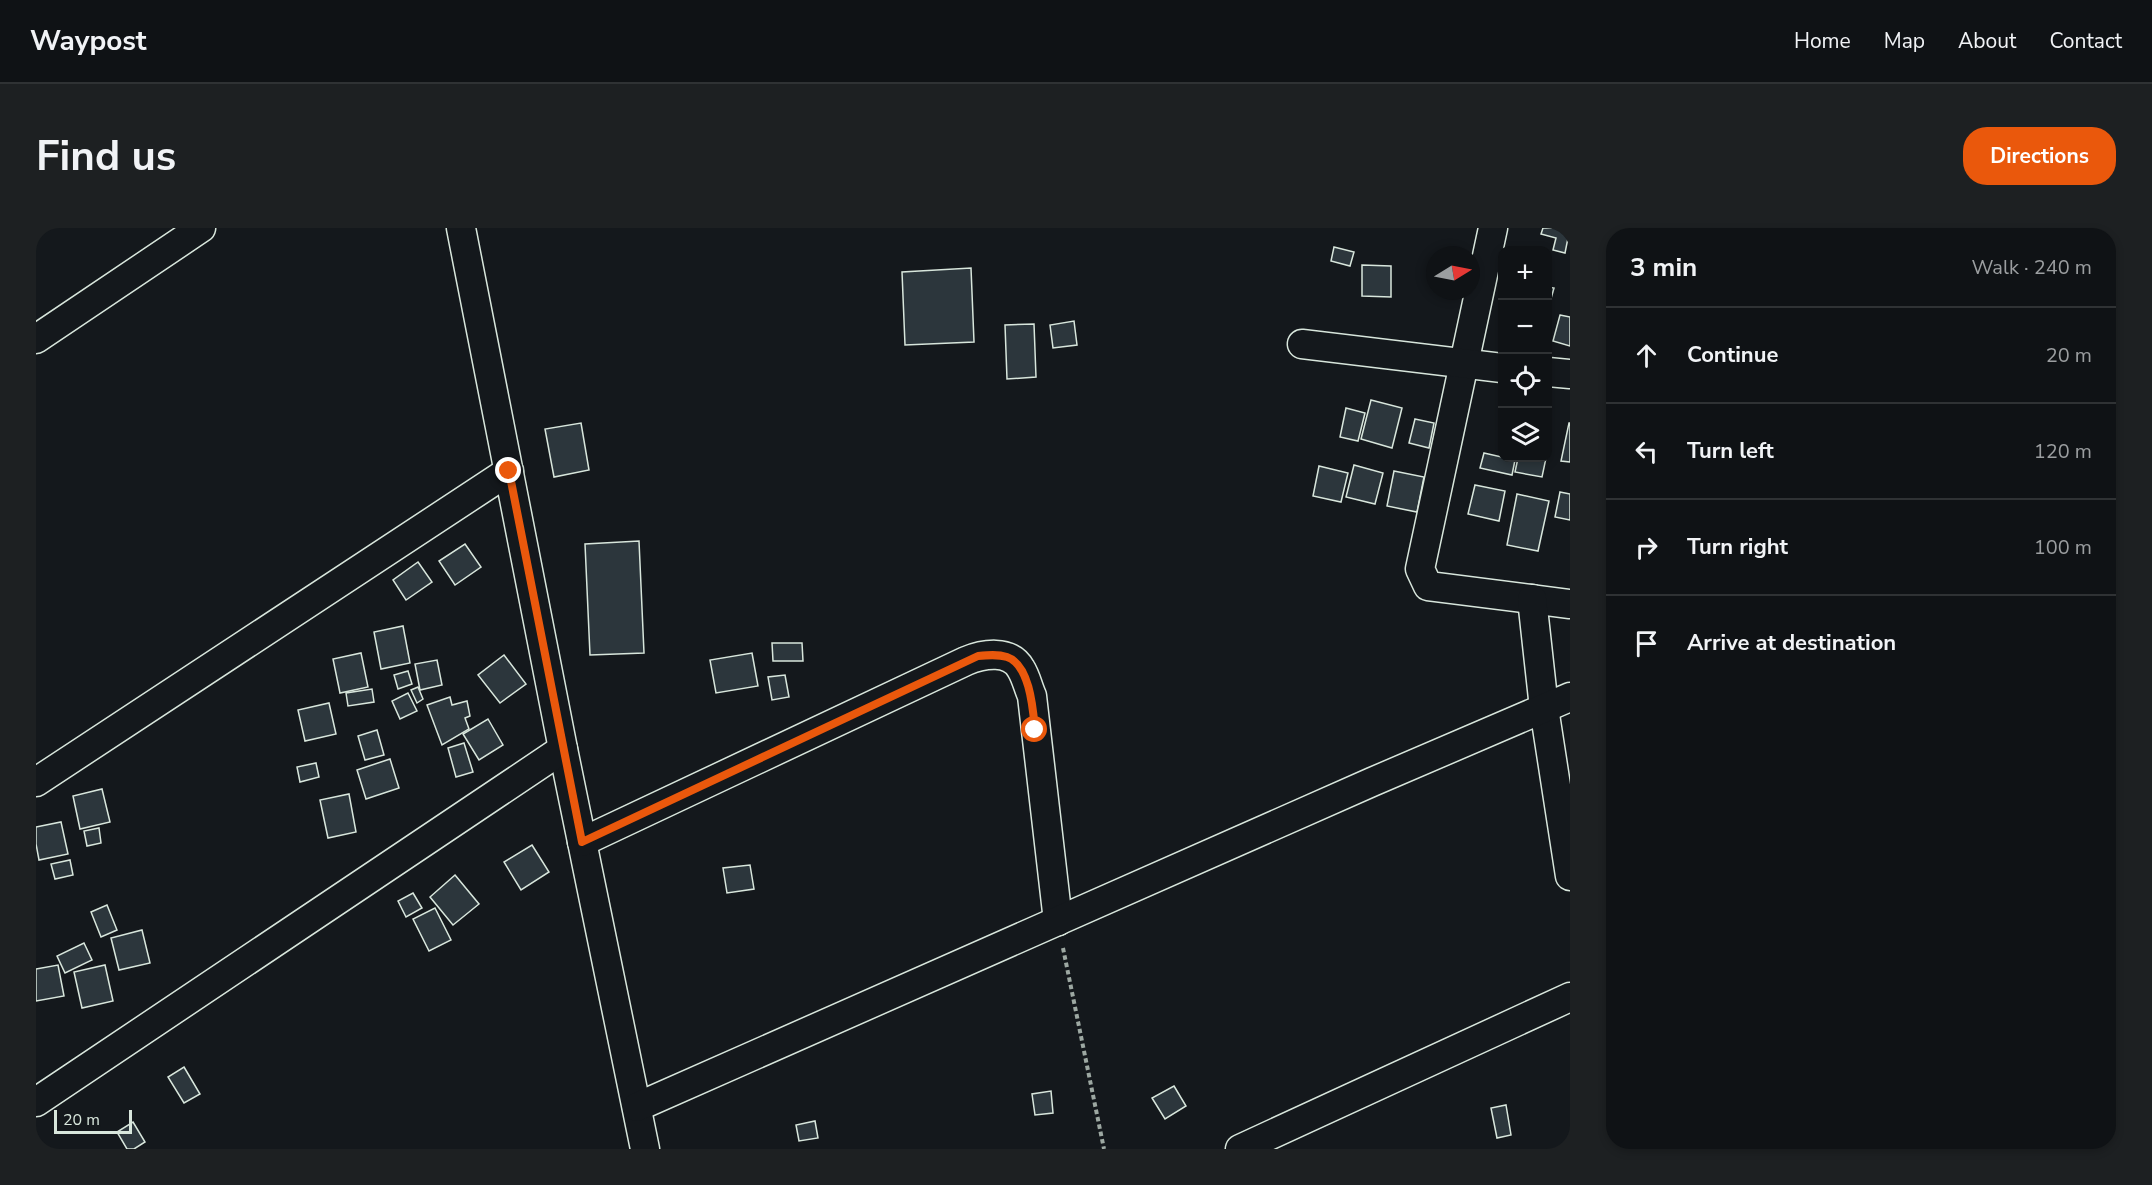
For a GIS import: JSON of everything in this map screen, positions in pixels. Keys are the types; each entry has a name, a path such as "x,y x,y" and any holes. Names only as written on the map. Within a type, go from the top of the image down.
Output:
{"street":[{"path":"36,339 201,228"},
{"path":"461,228 563,749 645,1149"},
{"path":"1493,228 1420,569 1428,586 1570,604"},
{"path":"1302,344 1498,368"},
{"path":"1552,372 1570,374"},
{"path":"36,782 509,471"},
{"path":"1532,599 1544,708 1570,876"},
{"path":"582,842 978,656 1010,657 1020,667 1032,696 1058,921"},
{"path":"637,1107 1372,782 1570,697"},
{"path":"36,1102 563,749"},
{"path":"1240,1149 1570,997"}],"path":[{"path":"1058,921 1104,1149"}],"building":[{"path":"1543,228 1570,228 1565,253 1553,250 1556,238 1541,234"},
{"path":"1334,247 1354,252 1350,266 1331,261"},
{"path":"1362,265 1391,266 1391,297 1362,296"},
{"path":"971,268 974,342 905,345 902,272"},
{"path":"1560,315 1570,317 1570,346 1553,341"},
{"path":"1074,321 1077,345 1053,348 1050,325"},
{"path":"1034,324 1036,377 1007,379 1005,325"},
{"path":"1371,400 1402,408 1392,448 1361,439"},
{"path":"1346,408 1365,413 1358,441 1340,437"},
{"path":"1415,419 1434,423 1429,448 1409,443"},
{"path":"581,423 589,470 554,477 545,429"},
{"path":"1570,423 1570,462 1561,461"},
{"path":"1484,453 1498,456 1498,462 1515,462 1512,475 1480,468"},
{"path":"1517,462 1545,462 1542,477 1515,472"},
{"path":"1354,465 1383,473 1375,504 1346,497"},
{"path":"1319,466 1348,473 1341,502 1313,496"},
{"path":"1394,471 1424,477 1417,512 1387,506"},
{"path":"1475,485 1505,491 1499,521 1468,514"},
{"path":"1560,492 1570,494 1570,520 1555,517"},
{"path":"1517,494 1549,501 1538,551 1507,545"},
{"path":"639,541 644,653 590,655 585,544"},
{"path":"465,544 481,567 455,585 439,561"},
{"path":"418,562 432,582 406,600 393,580"},
{"path":"403,626 410,663 381,669 374,632"},
{"path":"772,643 802,643 803,661 773,661"},
{"path":"361,653 368,687 340,693 333,659"},
{"path":"752,653 758,686 716,693 710,660"},
{"path":"504,655 526,684 500,703 478,675"},
{"path":"437,660 442,685 420,690 415,664"},
{"path":"408,671 412,684 398,689 394,675"},
{"path":"785,675 789,697 772,700 768,677"},
{"path":"418,687 423,699 417,703 411,690"},
{"path":"372,689 374,702 348,706 346,693"},
{"path":"408,693 417,711 400,719 392,701"},
{"path":"450,697 452,705 467,701 470,716 465,718 469,729 442,745 427,705"},
{"path":"329,703 336,734 305,741 298,710"},
{"path":"488,719 503,745 479,760 463,734"},
{"path":"377,730 384,755 365,760 358,736"},
{"path":"464,743 473,772 456,777 448,748"},
{"path":"390,759 399,788 366,799 357,770"},
{"path":"316,763 319,777 300,782 297,767"},
{"path":"102,789 110,822 80,829 73,796"},
{"path":"349,794 356,832 328,838 320,800"},
{"path":"61,822 68,854 39,860 36,827"},
{"path":"99,828 101,843 87,846 84,831"},
{"path":"532,845 549,872 521,890 504,862"},
{"path":"70,860 73,875 55,879 51,864"},
{"path":"750,865 754,889 727,893 723,868"},
{"path":"455,875 479,904 453,925 430,897"},
{"path":"413,893 422,908 406,917 398,901"},
{"path":"107,905 117,930 101,937 91,912"},
{"path":"435,908 451,940 429,951 413,919"},
{"path":"142,930 150,963 119,970 111,938"},
{"path":"84,943 92,960 65,973 57,956"},
{"path":"58,965 64,996 36,1001 36,969"},
{"path":"105,965 113,1001 82,1008 74,972"},
{"path":"184,1067 200,1094 184,1103 168,1077"},
{"path":"1174,1086 1186,1106 1165,1119 1152,1098"},
{"path":"1051,1091 1053,1113 1035,1115 1032,1094"},
{"path":"1506,1105 1511,1135 1497,1138 1491,1108"},
{"path":"815,1121 818,1138 799,1141 796,1125"},
{"path":"133,1122 145,1142 134,1149 127,1149 117,1132"}],"route":[{"path":"509,471 582,842 978,656 1010,657 1020,667 1032,696 1035,730"}]}
